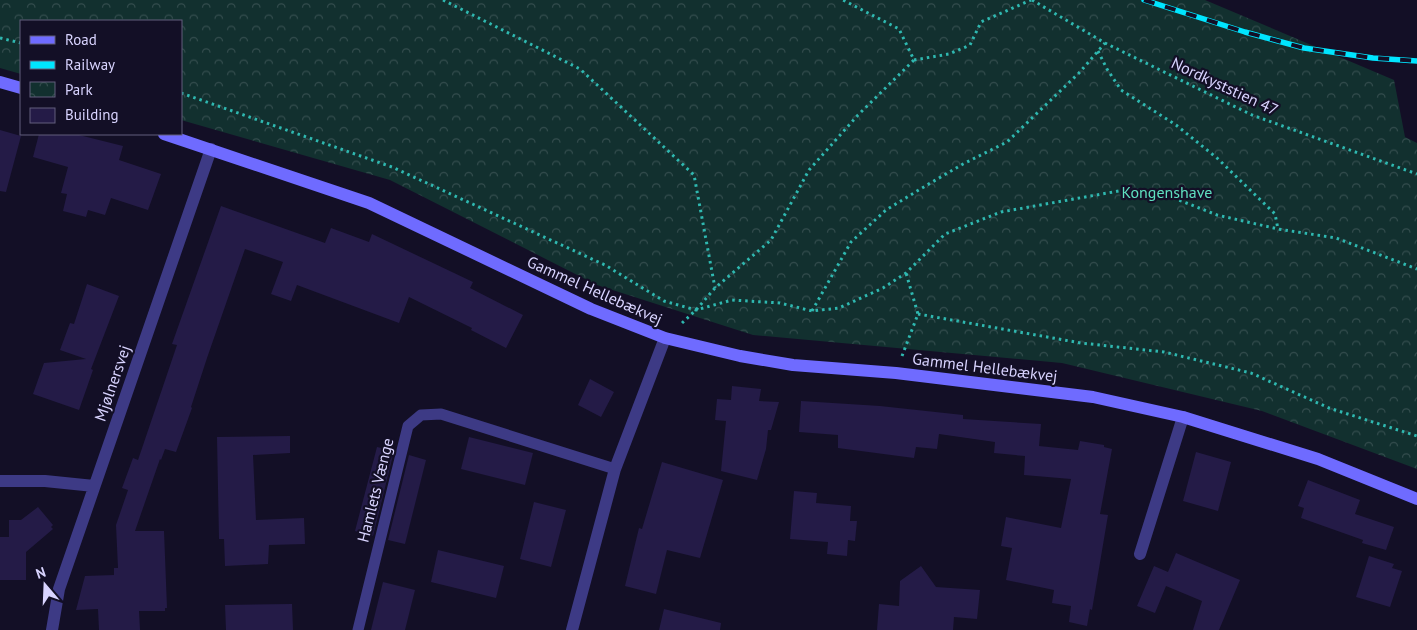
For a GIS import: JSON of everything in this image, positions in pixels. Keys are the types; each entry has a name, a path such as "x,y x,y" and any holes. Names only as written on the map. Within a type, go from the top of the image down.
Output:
{"main road":[{"path":"0,82 20,88"},
{"name":"Gammel Hellebækvej","path":"167,135 369,203 591,309 665,338 740,356 793,365 896,373 1093,397 1183,417 1318,458 1417,499"}],"street":[{"name":"Mjølnersvej","path":"52,630 59,589 211,149"},
{"path":"572,630 615,469 665,338"},
{"path":"1140,554 1183,417"},
{"path":"0,481 45,481 94,486"}],"lane":[{"name":"Hamlets Vænge","path":"358,630 408,426 421,415 441,414 615,469"}],"path":[{"path":"443,0 580,69 694,175 715,288"},
{"path":"843,0 899,29 914,60"},
{"path":"696,310 715,288 772,240 810,170 858,115 914,60 948,54 970,45 981,22 1032,0"},
{"name":"Nordkyststien 47","path":"1032,0 1105,43 1252,115 1417,174"},
{"path":"0,38 20,43"},
{"path":"812,311 851,242 886,210 963,164 1008,142 1079,73 1105,43"},
{"path":"1098,51 1121,90 1176,124 1217,158 1275,214 1278,229"},
{"path":"182,93 392,167 604,265 664,301 696,310 732,300 780,303 812,311 839,308 883,288 906,273 945,234 1001,212 1130,189 1166,196 1217,215 1278,229 1336,238 1417,269"},
{"path":"896,373 918,314 906,273"},
{"path":"918,314 1081,343 1164,352 1251,374 1329,408 1417,436"}],"green space":[{"name":"Kongenshave","path":"0,0 1205,0 1394,80 1405,137 1417,143 1417,469 1262,411 1062,363 753,335 597,285 390,180 182,120 182,20 20,20 20,74 0,68"}],"building":[{"path":"0,130 21,136 6,192 0,191"},
{"path":"39,135 79,135 123,146 119,160 161,174 148,210 111,198 105,215 88,210 86,217 63,211 67,194 61,193 68,167 33,157"},
{"path":"221,206 325,243 331,228 369,242 372,234 473,282 470,288 523,315 506,348 471,330 472,328 409,297 399,323 297,285 291,301 271,294 283,262 245,249 176,452 165,449 135,531 164,531 167,608 165,608 165,611 139,611 140,630 99,630 98,609 76,610 85,576 114,575 114,568 118,568 116,525 128,490 122,488 133,458 138,460 177,345 172,344"},
{"path":"87,284 119,296 91,369 93,370 79,410 33,394 44,363 86,359 60,350 70,323 74,324"},
{"path":"590,379 614,392 601,417 578,405"},
{"path":"732,386 761,389 759,401 779,402 771,430 768,430 766,449 757,480 721,471 726,421 715,420 717,399 731,400"},
{"path":"801,401 880,406 963,415 963,419 1041,424 1039,446 1078,450 1080,441 1104,445 1104,447 1112,449 1100,514 1108,515 1092,610 1090,609 1087,626 1069,622 1071,606 1052,603 1054,590 1006,580 1012,548 1001,546 1006,517 1061,528 1071,479 1024,475 1025,456 994,453 995,442 939,434 937,449 916,447 914,458 838,448 838,435 799,432"},
{"path":"290,436 290,453 253,455 256,520 304,518 305,544 269,545 268,564 225,566 224,539 219,539 217,437"},
{"path":"469,437 533,453 525,485 461,469"},
{"path":"377,447 394,451 373,536 355,531"},
{"path":"1196,452 1231,462 1218,511 1183,501"},
{"path":"409,455 426,460 405,544 388,540"},
{"path":"662,462 723,480 700,558 667,550 656,594 625,586 639,528 642,529"},
{"path":"1308,480 1360,500 1355,514 1394,527 1386,550 1362,543 1363,540 1301,518 1304,508 1298,506"},
{"path":"794,491 817,493 816,503 851,506 850,521 857,521 855,541 848,540 847,556 827,554 828,542 790,539"},
{"path":"534,502 566,510 551,567 520,559"},
{"path":"38,507 53,525 51,527 53,529 26,552 26,580 0,580 0,537 9,537 9,520 21,520"},
{"path":"438,550 504,566 496,598 431,582"},
{"path":"1176,553 1240,580 1219,630 1193,630 1202,601 1166,586 1155,613 1137,606 1154,566 1168,572"},
{"path":"1369,556 1394,564 1392,568 1402,571 1390,607 1356,597"},
{"path":"921,566 936,587 980,590 977,619 954,617 953,630 877,630 879,604 899,606 900,581"},
{"path":"383,582 415,590 405,630 371,630"},
{"path":"292,604 293,630 226,630 225,605"},
{"path":"664,609 721,623 720,630 659,630"}],"railway":[{"path":"1144,0 1245,32 1304,48 1373,58 1417,61"}]}
